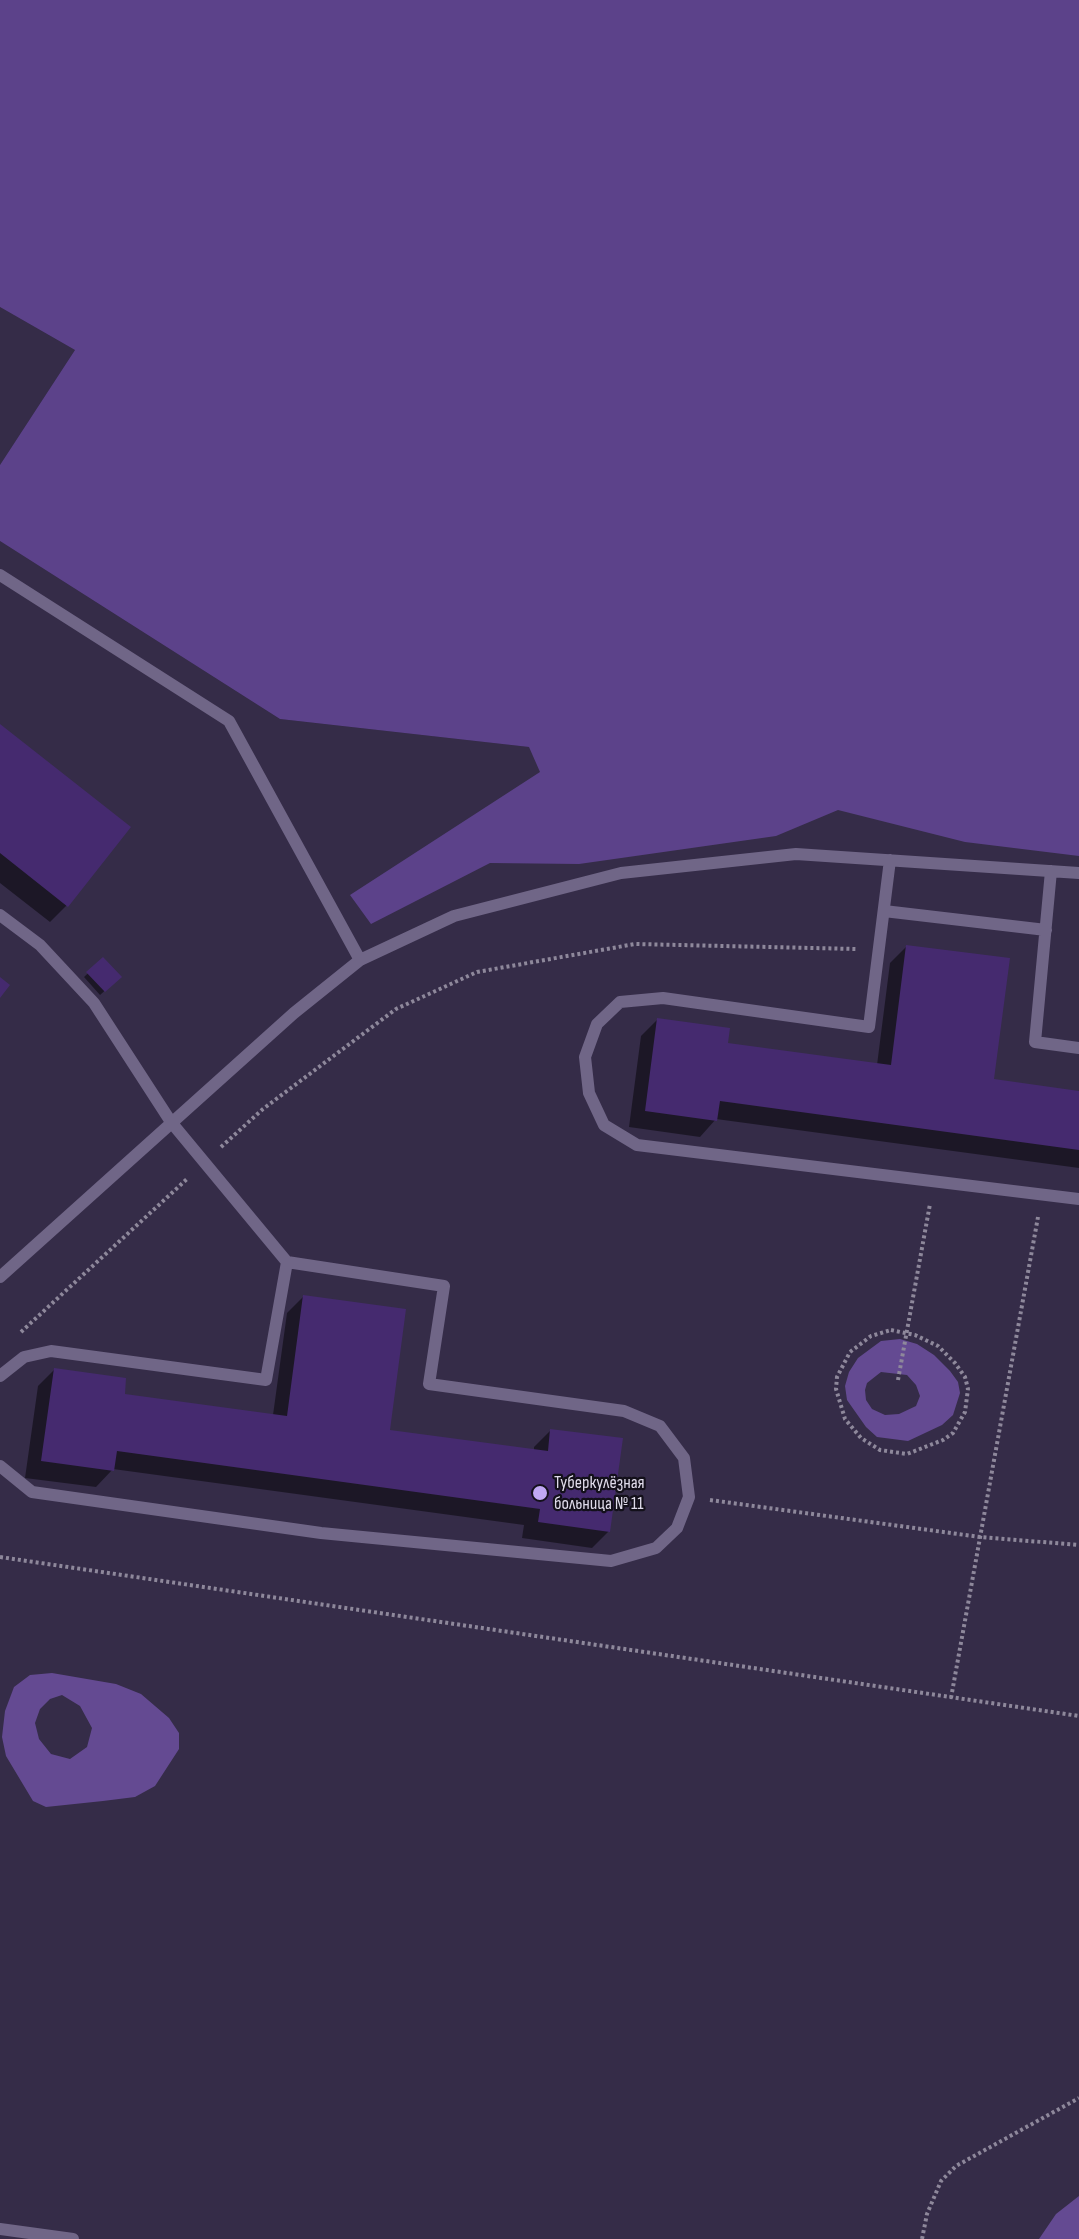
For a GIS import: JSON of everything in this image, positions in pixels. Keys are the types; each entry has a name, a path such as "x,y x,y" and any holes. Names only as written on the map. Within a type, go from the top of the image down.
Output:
{"lane":[{"path":"0,575 229,721 360,960"},
{"path":"0,1277 294,1013 360,960 454,916 621,873 796,854 1079,873"},
{"path":"890,860 869,1027 663,998 620,1002 597,1024 585,1057 589,1093 604,1125 637,1146 1079,1199"},
{"path":"1051,871 1035,1042 1079,1048"},
{"path":"884,911 1046,930"},
{"path":"0,915 40,945 94,1003 171,1122 287,1262 444,1286 429,1384 624,1411 660,1426 684,1458 688,1497 677,1528 656,1548 611,1561 321,1533 32,1492 0,1466"},
{"path":"0,1376 24,1357 51,1351 266,1380 287,1262"},
{"path":"0,2229 73,2239"}],"path":[{"path":"12,1341 263,1109 396,1010 477,972 635,944 879,950"},
{"path":"898,1380 934,1182"},
{"path":"951,1698 1042,1195"},
{"path":"881,1331 906,1333 926,1340 947,1355 965,1377 968,1395 965,1413 953,1432 943,1440 907,1454 880,1450 861,1438 845,1419 836,1389 837,1377 843,1363 860,1343 881,1331"},
{"path":"688,1497 980,1537 1079,1545"},
{"path":"0,1557 1079,1716"},
{"path":"922,2239 927,2214 941,2181 956,2166 1079,2098"}],"shaded area":[{"path":"0,0 1079,0 1079,856 965,842 838,810 776,836 579,864 490,863 371,924 350,895 540,772 529,747 280,719 0,541 0,465 75,350 0,307"},
{"path":"0,307 75,350 0,465"},
{"name":"Туберкулёзная больница № 11","path":"0,541 280,719 529,747 1079,677 1079,2239 0,2239"},
{"path":"900,1339 917,1344 934,1355 958,1382 960,1393 953,1415 942,1425 908,1441 877,1437 866,1427 847,1400 845,1386 849,1372 858,1358 881,1341","holes":["881,1372 907,1375 916,1385 920,1396 916,1406 899,1414 885,1415 872,1409 866,1400 867,1383"]},
{"path":"52,1673 116,1684 141,1694 169,1718 179,1733 179,1749 155,1786 135,1797 103,1801 46,1807 33,1801 6,1756 2,1737 5,1711 14,1687 30,1675","holes":["62,1695 80,1706 92,1728 87,1747 70,1759 51,1754 39,1739 35,1723 40,1709 50,1699"]},
{"path":"1079,2196 1079,2239 1039,2239 1056,2214"}],"building":[{"path":"0,724 131,827 68,907 0,853"},
{"path":"906,945 1010,958 994,1079 1079,1091 1079,1150 720,1101 717,1121 645,1111 657,1018 730,1028 728,1043 891,1065"},
{"path":"103,957 122,977 105,992 86,972"},
{"path":"0,977 10,985 0,998"},
{"path":"303,1295 406,1309 390,1430 548,1451 550,1429 623,1438 610,1532 538,1522 540,1509 117,1451 114,1471 41,1461 54,1368 126,1378 125,1394 287,1416"}],"place":[{"name":"Туберкулёзная больница № 11","path":"540,1493"}]}
